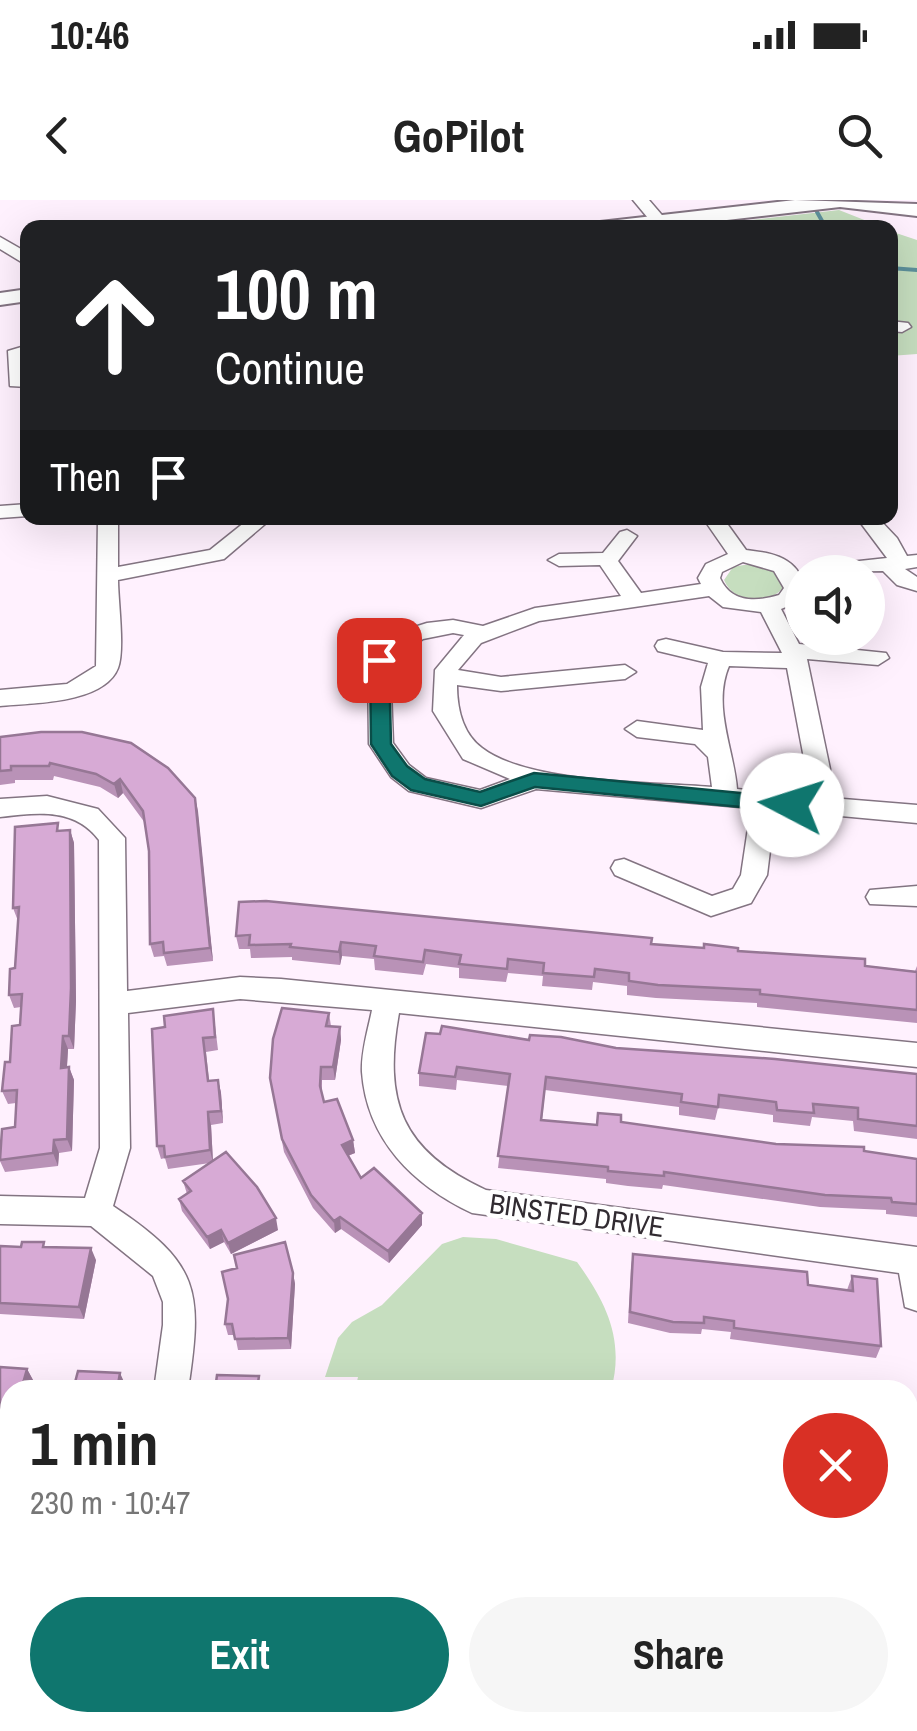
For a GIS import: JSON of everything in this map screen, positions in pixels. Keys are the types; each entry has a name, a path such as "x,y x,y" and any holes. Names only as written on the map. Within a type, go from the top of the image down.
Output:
{"main road":[{"path":"722,220 843,200 917,210"}],"street":[{"path":"641,200 659,220"},
{"path":"20,351 14,371 16,382 20,382"},
{"path":"0,698 73,690 103,674 109,660 108,525"},
{"path":"110,575 217,555 253,525"},
{"path":"718,525 740,556"},
{"path":"874,525 890,542 901,562 904,580 917,585"},
{"path":"558,560 606,559 615,555 627,536"},
{"path":"785,566 771,560 740,556 713,568 708,578 712,589 736,604 768,606 785,600"},
{"path":"606,559 634,600"},
{"path":"712,589 536,615 473,638 446,670 445,711 472,753 534,780 917,814"},
{"path":"768,606 794,656 818,769 819,807"},
{"path":"484,634 462,626 414,631 379,660 381,744 400,771 418,785 481,799 534,780"},
{"path":"666,646 723,658 878,658"},
{"path":"723,658 713,670 715,744 725,765 725,798"},
{"path":"446,676 501,684 625,672"},
{"path":"636,729 697,735 715,744"},
{"path":"624,868 711,906 742,896 754,874 764,802"},
{"path":"0,808 55,803 70,806 102,824 112,838 114,1148 96,1212"},
{"path":"879,897 917,896"},
{"path":"115,1004 240,988 917,1054"},
{"name":"BINSTED DRIVE","path":"387,1003 377,1072 394,1134 425,1172 448,1189 483,1203 916,1261"},
{"path":"0,1210 96,1212 153,1249 167,1265 180,1299 180,1336 173,1380"},
{"path":"916,1261 917,1296"}],"green space":[{"path":"839,210 864,220 751,220"},
{"path":"898,234 917,240 917,354 898,355"},
{"path":"744,565 774,572 783,588 760,599 735,593 724,580 733,567"},
{"path":"463,1237 496,1239 577,1262 597,1292 610,1322 616,1355 613,1380 325,1377 338,1338 352,1322 382,1305 442,1244"}],"building":[{"path":"82,732 131,743 168,768 195,798 210,948 164,953 163,942 150,944 149,851 143,811 120,779 114,784 96,774 50,763 11,766 11,770 0,771 0,737"},
{"path":"58,823 57,831 70,830 71,988 69,1036 63,1036 61,1068 69,1067 67,1139 54,1140 53,1153 0,1160 2,1129 15,1127 17,1090 2,1091 5,1062 10,1062 12,1026 20,1025 22,994 9,995 19,907 13,908 15,827"},
{"path":"266,901 652,938 651,944 704,948 704,944 738,951 865,959 865,966 917,972 917,1010 760,994 760,990 658,985 629,981 629,973 595,969 594,977 543,973 544,963 508,959 507,969 459,964 461,955 425,950 423,962 374,956 376,946 341,942 339,952 290,947 291,944 249,945 250,935 236,936 239,902"},
{"path":"282,1008 329,1013 326,1026 340,1027 333,1067 321,1067 320,1086 324,1102 337,1099 353,1140 342,1145 361,1178 374,1168 422,1213 388,1251 340,1217 334,1221 311,1195 282,1139 270,1078 273,1039"},
{"path":"213,1009 215,1037 203,1038 208,1081 218,1080 221,1111 208,1112 210,1150 165,1157 164,1146 157,1146 152,1029 165,1027 164,1016"},
{"path":"442,1026 529,1040 530,1035 561,1037 616,1048 917,1074 917,1126 858,1119 858,1108 813,1104 814,1113 777,1110 776,1102 719,1095 718,1107 681,1102 682,1094 546,1077 541,1120 597,1125 598,1113 621,1115 621,1122 776,1144 864,1147 864,1151 917,1159 917,1204 892,1202 891,1198 825,1195 664,1172 664,1176 608,1171 608,1167 498,1156 510,1074 457,1067 455,1077 419,1073 426,1033 440,1034"},
{"path":"226,1152 257,1187 276,1218 228,1243 221,1230 207,1237 179,1199 191,1191 183,1181"},
{"path":"22,1242 44,1242 43,1247 91,1248 79,1307 0,1303 0,1246 21,1247"},
{"path":"285,1242 293,1273 288,1338 235,1339 232,1324 225,1324 228,1299 222,1272 237,1268 234,1255"},
{"path":"633,1254 807,1272 808,1285 853,1291 852,1276 877,1279 881,1346 734,1328 734,1321 704,1317 704,1323 673,1322 630,1312"},
{"path":"0,1367 27,1369 24,1380 0,1380"},
{"path":"78,1371 120,1373 119,1380 76,1380"},
{"path":"217,1375 259,1376 258,1380 216,1380"}],"waterway":[{"path":"817,212 822,220"},
{"path":"898,269 917,270"}],"route":[{"path":"379,660 381,744 400,771 418,785 481,799 534,780 792,805"}]}
